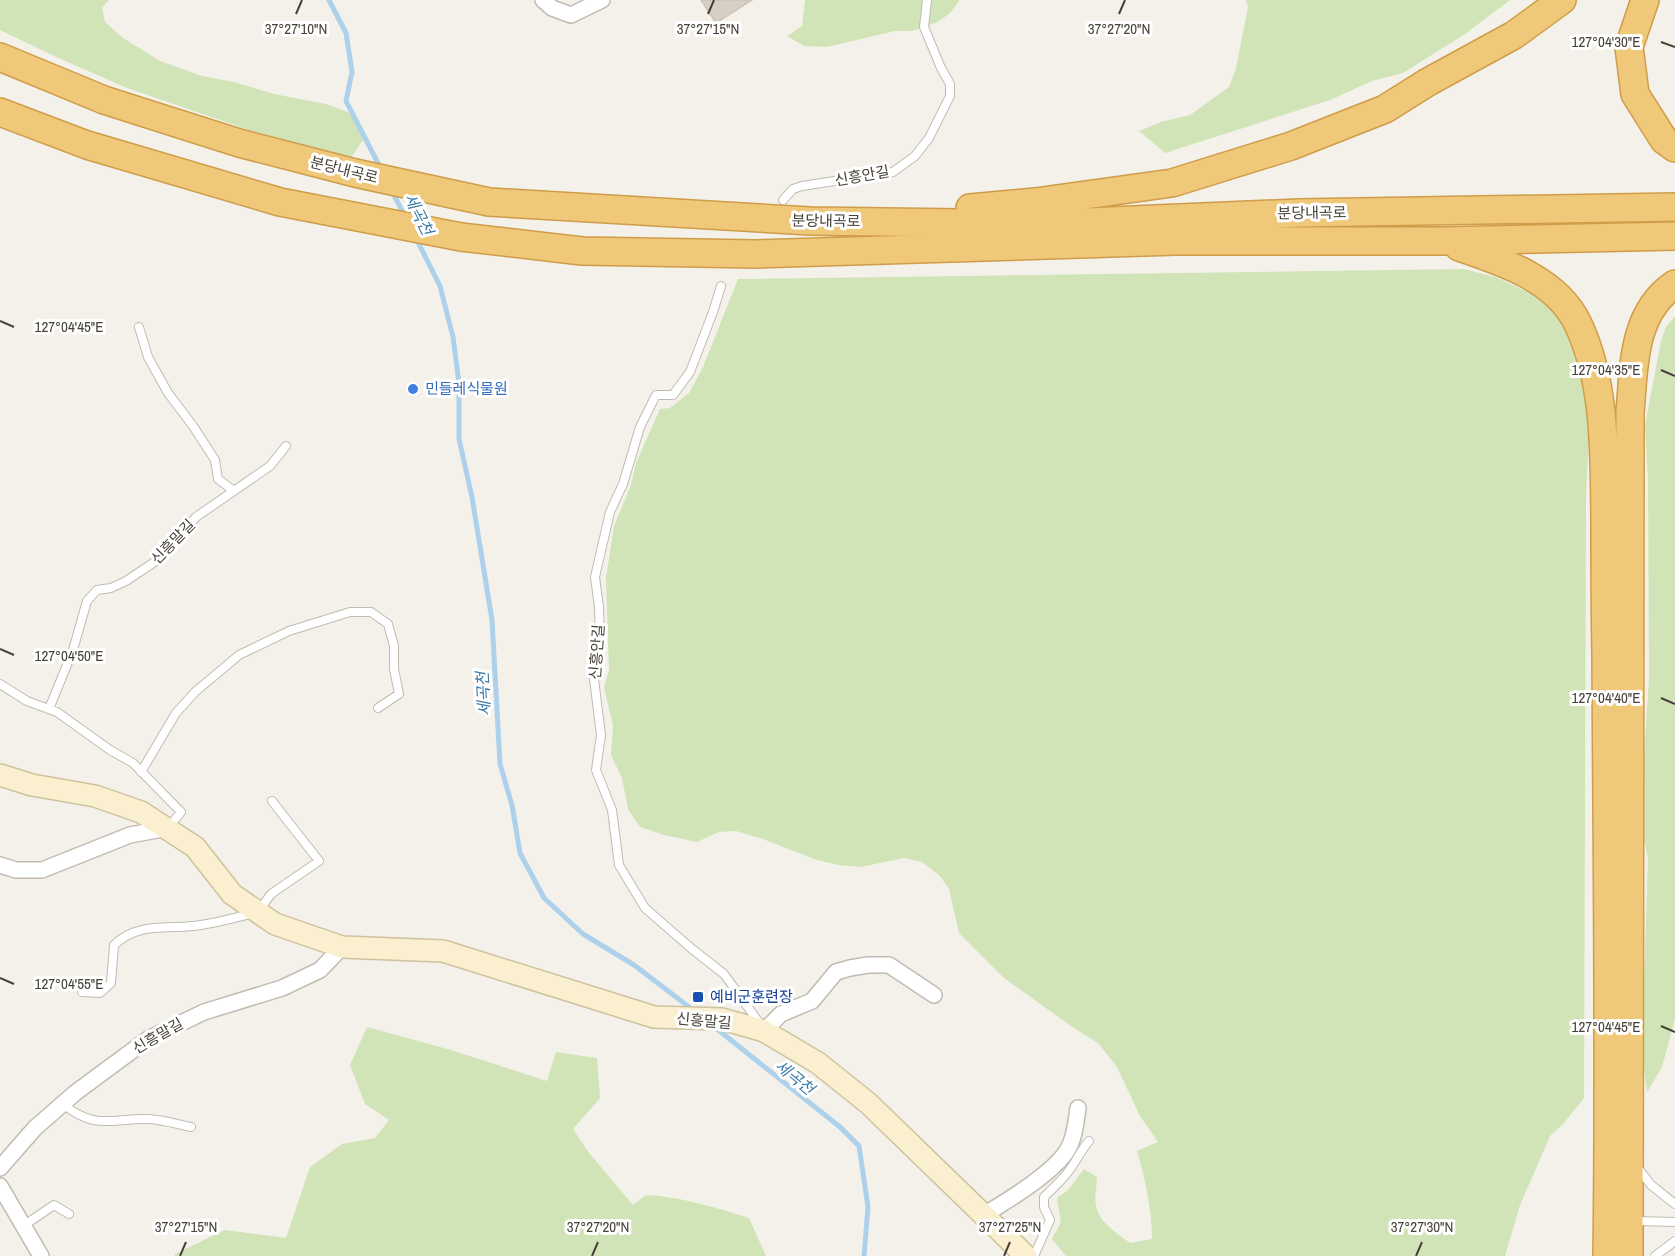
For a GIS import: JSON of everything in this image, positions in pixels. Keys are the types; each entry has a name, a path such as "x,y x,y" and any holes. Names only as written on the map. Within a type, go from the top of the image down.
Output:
{"highway":[{"path":"810,221 1035,202 1172,183 1291,146 1384,109 1514,35 1562,0"},
{"path":"1645,0 1629,47 1635,94 1664,140 1675,148"},
{"name":"분당내곡로","path":"0,57 104,100 239,143 386,180 489,202 810,221 1040,224 1298,213 1675,207"},
{"name":"분당내곡로","path":"0,112 87,145 280,202 461,237 582,251 756,254 1176,241 1444,241 1675,236"},
{"path":"1444,241 1527,274 1564,300 1577,322 1591,355 1604,439 1630,1152 1618,1221 1606,1256"},
{"path":"1629,1256 1618,1221 1618,851 1630,413 1636,343 1642,325 1652,307 1675,284"}],"street":[{"path":"543,0 552,8 571,15 602,0"},
{"name":"신흥말길","path":"0,775 32,785 95,796 141,812 195,847 232,894 275,924 342,947 443,951 654,1017 722,1019 764,1031 818,1063 868,1102 1026,1256"},
{"path":"0,865 16,870 42,870 130,835 168,828"},
{"name":"신흥말길","path":"0,1168 35,1128 148,1039 204,1012 282,988 320,970 342,947"},
{"path":"764,1031 781,1014 812,1001 836,972 849,968 889,965 934,994"},
{"path":"984,1215 1038,1180 1068,1150 1078,1108"},
{"path":"0,1186 41,1256"}],"lane":[{"name":"신흥안길","path":"783,200 793,189 802,186 893,172 915,156 929,138 950,96 950,84 924,27 927,0"},
{"name":"신흥안길","path":"721,286 690,372 673,395 656,395 640,427 622,484 610,512 595,577 600,643 594,679 600,735 596,770 612,810 619,866 645,908 724,974 764,1031"},
{"path":"139,327 148,357 168,393 210,451 215,460 219,479 234,491"},
{"name":"신흥말길","path":"49,709 73,650 87,601 97,590 111,588 162,557 196,517 270,466 286,446"},
{"path":"141,772 176,712 231,661 270,639 350,612 370,612 388,624 394,646 394,669 399,694 378,708"},
{"path":"0,684 27,701 57,712 133,764 181,812 168,828"},
{"path":"82,992 100,993 111,983 114,945 123,935 142,930 194,926 258,912 271,894 319,861 272,801"},
{"path":"63,1104 77,1115 106,1122 150,1119 191,1127"},
{"path":"1034,1256 1050,1220 1044,1207 1044,1197 1073,1165 1080,1151 1089,1141"},
{"path":"1630,1152 1651,1185 1675,1204"},
{"path":"23,1226 54,1205 69,1214"},
{"path":"1618,1221 1675,1222"},
{"path":"1655,1256 1675,1240"}],"green space":[{"path":"0,0 109,0 102,8 105,22 123,38 160,61 202,76 326,104 348,112 361,126 365,137 351,158 252,131 127,88 0,30"},
{"path":"805,0 959,1 950,13 938,22 912,31 895,31 827,47 804,46 787,36 802,26"},
{"path":"1246,0 1510,0 1465,34 1403,73 1372,81 1330,100 1165,153 1139,131 1161,122 1190,115 1229,87 1236,68 1248,7"},
{"path":"1464,269 1495,277 1539,297 1574,336 1590,417 1586,496 1584,1098 1550,1136 1520,1205 1505,1256 1066,1256 1052,1239 1061,1222 1057,1198 1068,1190 1084,1169 1097,1177 1095,1202 1105,1222 1130,1243 1152,1239 1148,1195 1137,1151 1158,1142 1140,1116 1117,1067 1098,1043 1004,978 959,933 949,889 940,876 922,862 904,858 861,867 838,865 814,859 736,831 719,832 697,842 664,835 640,827 628,809 622,778 611,755 613,726 604,687 609,671 606,578 614,526 631,485 636,463 660,409 670,408 689,393 703,367 738,279"},
{"path":"1675,316 1675,1019 1662,1067 1647,1092 1642,1054 1648,857 1643,836 1641,799 1649,679 1648,479 1645,425 1661,341 1666,327"},
{"path":"367,1027 451,1050 547,1081 556,1052 597,1058 600,1098 573,1129 589,1153 633,1205 646,1195 659,1196 698,1203 749,1218 766,1256 175,1256 225,1230 286,1238 310,1167 342,1144 375,1138 389,1120 365,1104 350,1065"}],"building":[{"path":"701,0 752,0 716,23"}],"waterway":[{"name":"세곡천","path":"329,0 346,33 352,72 346,101 382,171"},
{"name":"세곡천","path":"391,190 405,216"},
{"name":"세곡천","path":"416,238 440,286 453,337 459,383 459,439 472,497 492,620 500,764 512,805 520,853 544,898 583,934 634,965 693,1010"},
{"name":"세곡천","path":"712,1025 840,1127 859,1146 868,1207 864,1256"}],"place":[{"name":"민들레식물원","path":"413,389"},
{"name":"예비군훈련장","path":"698,997"}]}
